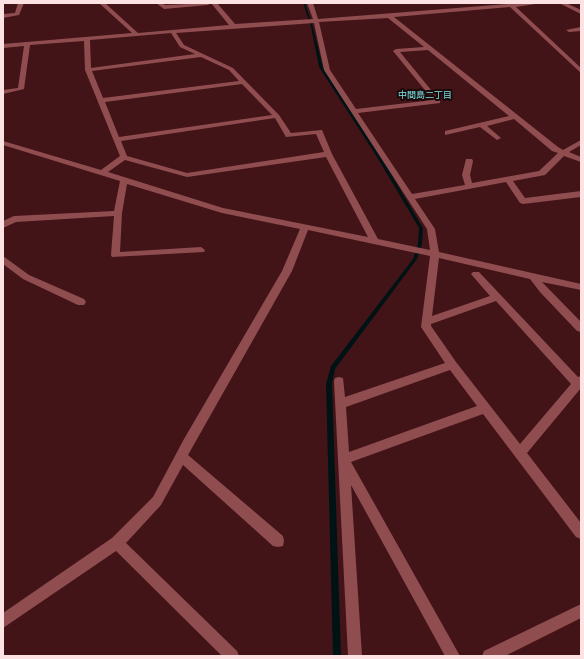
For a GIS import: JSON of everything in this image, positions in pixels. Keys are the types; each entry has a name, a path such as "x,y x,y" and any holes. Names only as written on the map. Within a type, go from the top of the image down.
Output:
{"street":[{"path":"3,16 17,14 21,3"},
{"path":"102,3 136,34"},
{"path":"158,3 164,7 208,3"},
{"path":"214,3 233,26"},
{"path":"310,3 327,70 431,229 435,256 426,327 452,365 581,533"},
{"path":"463,3 470,9"},
{"path":"3,46 233,26 389,16 539,3"},
{"path":"562,3 581,12"},
{"path":"512,6 581,71"},
{"path":"389,16 555,149 581,160"},
{"path":"569,30 581,29"},
{"path":"172,31 182,46 204,55 231,69 277,116 289,135 319,132 328,154 375,241"},
{"path":"87,38 88,70 102,100 124,157"},
{"path":"3,92 21,89 28,44"},
{"path":"354,111 438,102 396,51 428,48"},
{"path":"88,70 204,55"},
{"path":"102,100 243,82"},
{"path":"117,139 277,116"},
{"path":"448,133 514,117"},
{"path":"482,125 497,138"},
{"path":"3,142 222,210 375,241 435,256 581,287"},
{"path":"410,197 542,173 564,152 581,142"},
{"path":"124,157 187,176 328,154"},
{"path":"102,173 124,157"},
{"path":"469,161 466,175 469,186"},
{"path":"508,179 523,201 581,194"},
{"path":"124,180 118,213 115,255 201,250"},
{"path":"3,225 14,219 118,213"},
{"path":"3,621 117,543 157,502 181,456 287,271 305,228"},
{"path":"3,259 26,277 81,302"},
{"path":"476,274 579,382 520,453"},
{"path":"533,276 543,290 581,328"},
{"path":"427,322 497,297"},
{"path":"340,404 452,365"},
{"path":"339,381 355,656"},
{"path":"343,458 485,408"},
{"path":"181,456 278,541"},
{"path":"343,458 453,656"},
{"path":"117,543 232,656"},
{"path":"489,656 581,611"}],"waterway":[{"path":"304,3 312,27 321,67 379,157 421,228 420,244 415,259 333,368 329,384 337,656"}],"district":[{"name":"中間島二丁目","path":"425,95"}]}
